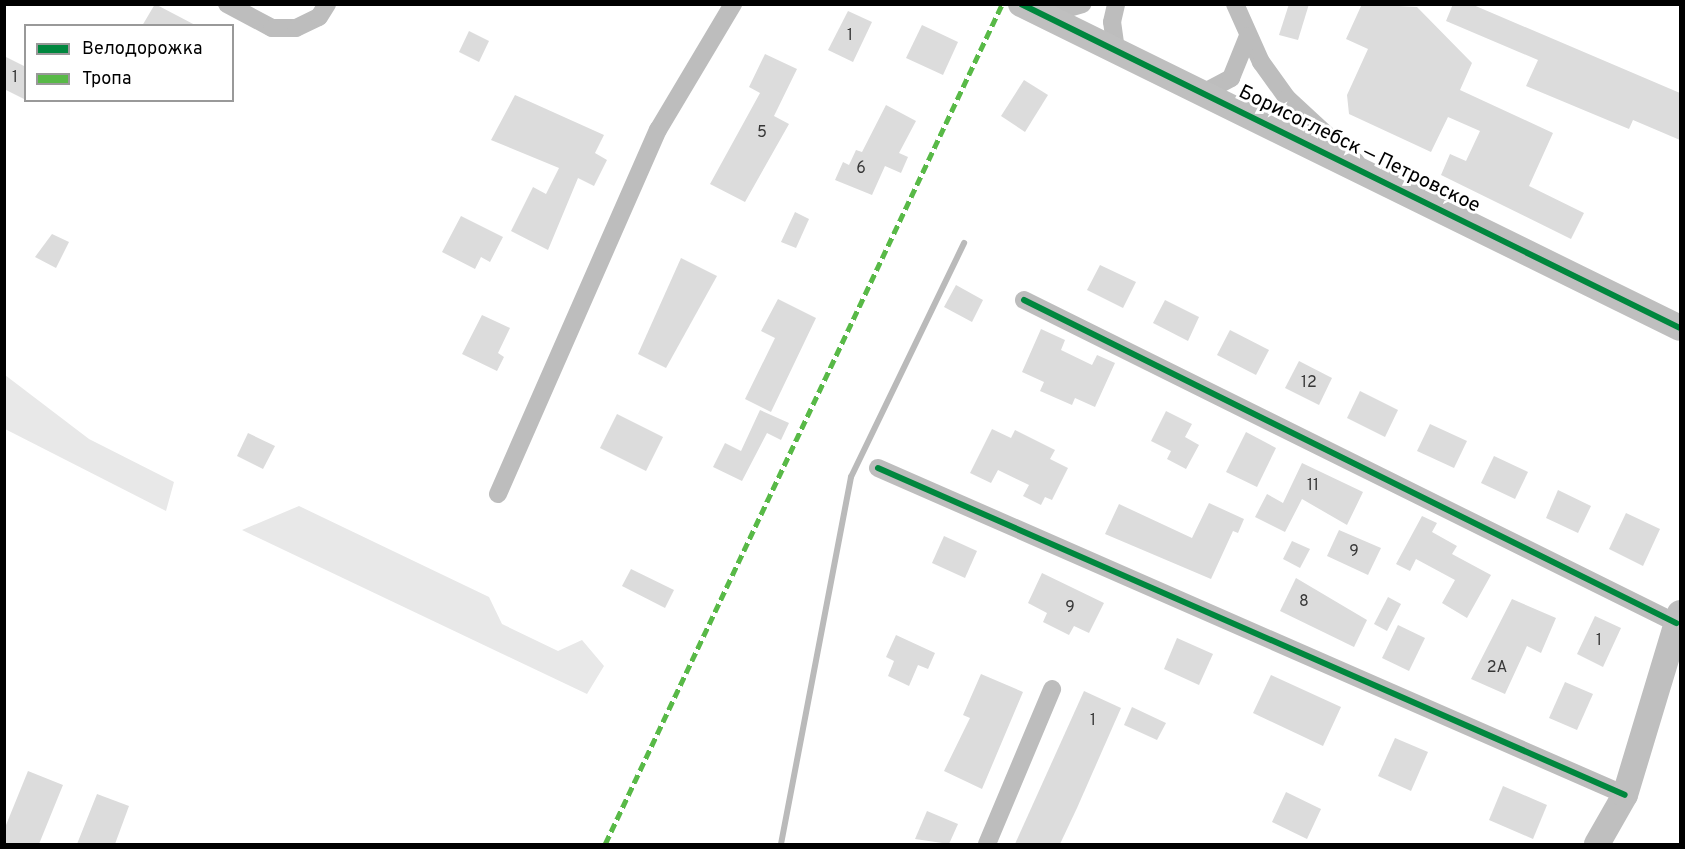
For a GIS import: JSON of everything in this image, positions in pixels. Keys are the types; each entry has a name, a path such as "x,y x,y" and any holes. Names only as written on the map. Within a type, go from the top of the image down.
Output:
{"street":[{"path":"227,4 280,28 296,28 319,17 327,4"},
{"path":"498,494 658,130 734,4"},
{"name":"Борисоглебск — Петровское","path":"1021,4 1366,171 1680,328"},
{"path":"1044,15 1082,4"},
{"path":"1116,4 1112,22 1116,50"},
{"path":"1235,4 1248,36 1287,98 1366,171"},
{"path":"1203,93 1231,78 1248,36"},
{"path":"1024,300 1678,618 1624,795 1597,844"},
{"path":"878,468 1624,795"},
{"path":"987,844 1052,689"}],"shaded area":[{"path":"5,375 89,439 174,482 166,511 5,429"},
{"path":"299,506 489,597 502,624 558,651 582,640 604,666 587,694 242,530"}],"building":[{"path":"155,4 193,24 143,24"},
{"path":"1289,4 1309,4 1298,40 1279,35"},
{"path":"1362,4 1417,7 1472,63 1460,90 1553,133 1529,186 1584,213 1571,239 1441,175 1450,154 1466,161 1480,131 1448,117 1431,152 1349,114 1347,95 1368,49 1346,39"},
{"path":"1453,4 1471,4 1680,93 1680,140 1633,120 1629,129 1526,86 1538,60 1446,21"},
{"path":"848,11 872,22 853,62 828,50"},
{"path":"922,25 958,42 943,75 906,58"},
{"path":"469,31 489,41 479,62 459,52"},
{"path":"765,54 797,69 774,116 789,124 745,202 710,184 760,93 749,87"},
{"path":"4,56 24,66 24,99 4,89"},
{"path":"1024,80 1048,95 1025,132 1001,116"},
{"path":"515,95 604,135 595,153 607,160 594,186 578,178 548,250 511,231 533,187 546,194 559,168 491,140"},
{"path":"886,105 916,121 899,153 908,157 901,173 885,166 872,195 835,180 843,162 849,165 856,150 862,152"},
{"path":"795,212 809,219 796,248 781,242"},
{"path":"461,216 503,237 490,262 481,257 475,269 442,252"},
{"path":"52,234 69,242 56,268 35,257"},
{"path":"681,258 717,276 666,368 638,354"},
{"path":"1100,265 1136,282 1123,308 1087,290"},
{"path":"956,285 983,300 972,322 944,307"},
{"path":"778,299 816,318 771,412 745,399 775,338 761,331"},
{"path":"1165,300 1199,317 1188,341 1153,323"},
{"path":"482,315 510,328 498,353 504,357 497,371 462,354"},
{"path":"1041,329 1065,340 1061,350 1092,365 1097,355 1115,363 1095,407 1075,398 1072,405 1040,391 1044,382 1022,372"},
{"path":"1230,330 1269,350 1256,375 1217,355"},
{"path":"1299,361 1332,378 1319,405 1285,388"},
{"path":"1360,391 1398,410 1385,437 1347,418"},
{"path":"760,410 789,423 781,440 767,433 742,481 713,467 725,443 741,451"},
{"path":"1166,411 1192,424 1185,437 1199,445 1186,469 1167,459 1171,451 1151,441"},
{"path":"617,414 663,437 646,471 600,448"},
{"path":"1430,424 1467,441 1454,468 1417,451"},
{"path":"992,429 1011,438 1015,430 1055,450 1050,459 1068,468 1052,500 1045,497 1041,505 1023,496 1029,485 998,470 991,483 970,473"},
{"path":"1246,432 1276,448 1257,487 1226,472"},
{"path":"248,433 275,446 263,469 237,456"},
{"path":"1494,456 1528,472 1515,499 1481,483"},
{"path":"1302,463 1363,492 1347,525 1302,499 1285,532 1255,517 1267,494 1283,503"},
{"path":"1558,490 1591,506 1578,533 1546,518"},
{"path":"1209,503 1244,519 1238,533 1233,531 1211,579 1105,534 1119,504 1192,538"},
{"path":"1626,513 1660,529 1643,566 1609,549"},
{"path":"1422,516 1437,523 1432,532 1457,546 1452,554 1491,575 1467,618 1442,603 1455,580 1416,559 1410,571 1396,564"},
{"path":"1339,530 1381,548 1368,575 1327,556"},
{"path":"944,536 977,551 965,578 932,563"},
{"path":"1292,541 1310,549 1300,568 1283,559"},
{"path":"631,569 674,590 665,608 622,586"},
{"path":"1042,573 1104,603 1089,633 1074,626 1069,635 1043,622 1047,613 1028,603"},
{"path":"1296,578 1367,620 1354,647 1280,611"},
{"path":"1388,597 1401,604 1387,631 1374,624"},
{"path":"1512,599 1556,618 1541,653 1527,646 1505,694 1471,679"},
{"path":"1595,616 1621,628 1603,667 1577,654"},
{"path":"1398,625 1425,638 1409,671 1382,658"},
{"path":"896,635 935,653 928,669 918,665 909,686 888,676 894,661 886,657"},
{"path":"1177,638 1213,654 1199,685 1164,669"},
{"path":"981,674 1023,692 982,789 944,771 970,718 963,715"},
{"path":"1271,675 1341,707 1323,746 1253,713"},
{"path":"1565,682 1593,694 1577,730 1549,718"},
{"path":"1084,691 1121,708 1077,808 1060,844 1015,844"},
{"path":"1132,707 1166,723 1157,740 1124,725"},
{"path":"1395,738 1428,752 1411,791 1378,776"},
{"path":"28,771 63,785 39,844 4,844 4,830"},
{"path":"1503,786 1547,805 1533,839 1489,820"},
{"path":"1286,792 1321,809 1307,839 1272,822"},
{"path":"97,794 129,806 115,844 77,844"},
{"path":"927,811 958,824 949,844 915,839"}],"waterway":[{"path":"781,844 851,477 964,243"}],"marked path":[{"path":"605,844 1002,4"}],"cycle path":[{"path":"1021,4 1680,328"},
{"path":"1024,300 1676,623"},
{"path":"878,468 1625,795"}]}
